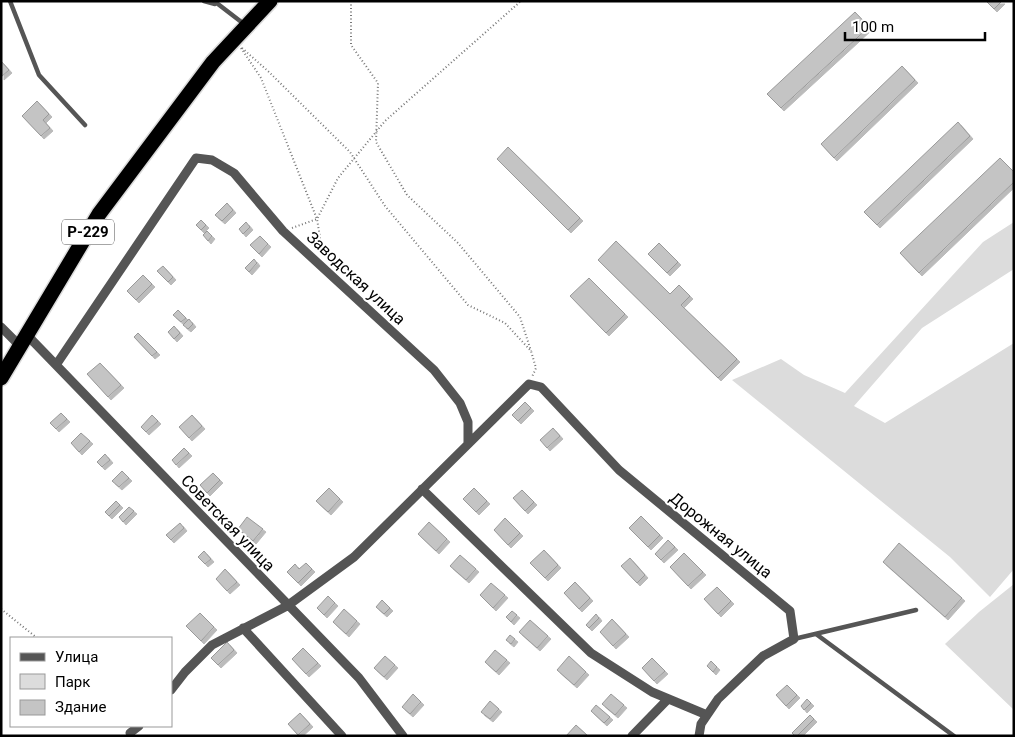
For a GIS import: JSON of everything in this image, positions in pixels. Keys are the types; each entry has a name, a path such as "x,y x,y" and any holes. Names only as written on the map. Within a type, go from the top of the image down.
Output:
{"highway":[{"name":"Р-229","path":"1,378 99,214 214,62 270,1"}],"street":[{"name":"Заводская улица","path":"56,365 196,158 212,160 234,173 283,231 439,377 460,403 468,422 468,443"},
{"name":"Советская улица","path":"1,327 24,341 56,365 287,606 359,678 403,736"},
{"path":"172,689 185,672 212,645 287,606 354,557 529,384"},
{"name":"Дорожная улица","path":"529,384 541,388 619,470 790,611 794,638"},
{"path":"422,489 591,653 652,692 707,716"},
{"path":"243,628 342,736"},
{"path":"699,736 701,724 718,699 762,656 794,638"},
{"path":"632,736 668,699"},
{"path":"130,733 138,727"}],"lane":[{"path":"10,1 39,75 85,124"},
{"path":"204,1 219,5"},
{"path":"214,1 247,26"},
{"path":"794,638 916,610"},
{"path":"816,634 954,736"}],"path":[{"path":"350,1 351,45 378,82 376,142 407,195 458,243 520,317 536,368 529,384"},
{"path":"283,231 317,219 338,178 385,121 522,1"},
{"path":"326,271 317,219 261,78 239,45 350,152 385,206 468,305 505,323 531,351"},
{"path":"1,609 36,637"}],"green space":[{"path":"1014,222 1014,269 922,328 854,406 885,423 1014,343 1014,569 990,597 950,557 732,380 781,359 804,375 845,393 983,242"},
{"path":"1014,584 1014,710 945,644 979,612"}],"building":[{"path":"986,1 1002,1 994,9"},
{"path":"855,12 869,27 781,108 767,94"},
{"path":"1,61 9,70 1,77"},
{"path":"902,66 915,80 834,158 821,144"},
{"path":"37,101 49,114 43,120 50,128 41,136 22,116"},
{"path":"958,122 970,136 877,225 864,212"},
{"path":"508,147 580,218 568,230 497,159"},
{"path":"1000,158 1014,172 1014,182 919,273 900,253"},
{"path":"227,203 233,210 222,221 215,215"},
{"path":"201,220 206,225 201,230 196,225"},
{"path":"246,222 250,227 243,234 239,229"},
{"path":"207,231 212,236 208,241 203,235"},
{"path":"260,236 268,244 259,254 250,245"},
{"path":"616,241 670,294 679,285 690,296 681,305 737,359 718,378 598,260"},
{"path":"659,243 678,262 667,273 648,254"},
{"path":"254,259 257,263 249,272 245,268"},
{"path":"163,266 173,277 168,282 157,271"},
{"path":"143,275 152,284 136,300 127,291"},
{"path":"589,278 625,314 606,333 570,296"},
{"path":"178,310 186,318 181,322 173,315"},
{"path":"189,319 193,324 188,329 183,325"},
{"path":"174,326 180,333 174,339 168,332"},
{"path":"138,333 157,352 152,356 134,337"},
{"path":"100,363 121,385 108,397 87,374"},
{"path":"525,402 531,408 518,421 512,415"},
{"path":"61,413 67,419 56,429 50,423"},
{"path":"152,415 158,421 146,432 141,427"},
{"path":"192,415 202,426 189,438 179,427"},
{"path":"553,428 560,436 547,448 540,440"},
{"path":"81,433 90,441 79,452 71,443"},
{"path":"184,448 189,453 176,465 172,460"},
{"path":"105,454 110,460 102,467 97,462"},
{"path":"122,471 129,478 119,487 112,481"},
{"path":"213,473 220,480 207,493 200,485"},
{"path":"329,488 340,499 328,512 316,501"},
{"path":"474,488 487,501 476,512 463,499"},
{"path":"522,490 534,502 525,511 513,498"},
{"path":"116,501 120,505 109,516 105,512"},
{"path":"129,507 134,511 123,522 119,517"},
{"path":"641,516 660,535 648,547 629,528"},
{"path":"247,517 263,529 253,541 238,529"},
{"path":"505,518 520,533 508,545 494,530"},
{"path":"429,522 447,539 436,551 418,534"},
{"path":"180,523 184,528 171,540 166,535"},
{"path":"668,540 675,547 661,560 655,554"},
{"path":"899,543 962,598 945,617 883,562"},
{"path":"544,550 558,565 545,578 530,563"},
{"path":"204,551 211,559 205,564 198,557"},
{"path":"684,553 703,572 688,586 670,567"},
{"path":"460,555 476,569 466,580 450,566"},
{"path":"630,558 645,575 637,583 621,566"},
{"path":"306,563 312,569 298,583 287,572 295,564 299,569"},
{"path":"225,569 237,582 227,591 216,579"},
{"path":"575,582 590,598 579,609 564,593"},
{"path":"491,583 505,595 493,608 480,595"},
{"path":"717,587 731,601 718,614 704,599"},
{"path":"328,596 335,603 324,615 317,608"},
{"path":"382,600 390,608 384,614 376,607"},
{"path":"344,609 357,621 346,634 333,622"},
{"path":"512,611 517,615 511,622 506,617"},
{"path":"200,613 214,627 201,641 186,626"},
{"path":"596,614 599,618 589,628 586,625"},
{"path":"612,619 626,634 613,646 600,632"},
{"path":"530,620 548,636 537,648 519,632"},
{"path":"510,635 515,639 511,644 506,640"},
{"path":"227,642 234,650 218,665 211,658"},
{"path":"303,648 318,663 306,674 292,659"},
{"path":"495,650 507,660 496,672 485,662"},
{"path":"385,656 395,665 384,677 374,668"},
{"path":"569,656 586,672 574,685 557,670"},
{"path":"652,658 665,671 654,681 642,668"},
{"path":"711,661 717,667 713,672 707,666"},
{"path":"787,685 797,695 786,706 776,695"},
{"path":"413,694 421,702 410,714 402,707"},
{"path":"611,694 624,705 615,715 602,704"},
{"path":"807,699 811,703 804,710 801,706"},
{"path":"490,701 499,709 490,719 481,712"},
{"path":"596,705 610,717 604,723 591,711"},
{"path":"300,713 310,724 298,735 288,724"},
{"path":"810,715 814,719 795,736 792,733"},
{"path":"576,725 588,736 566,736"}]}
